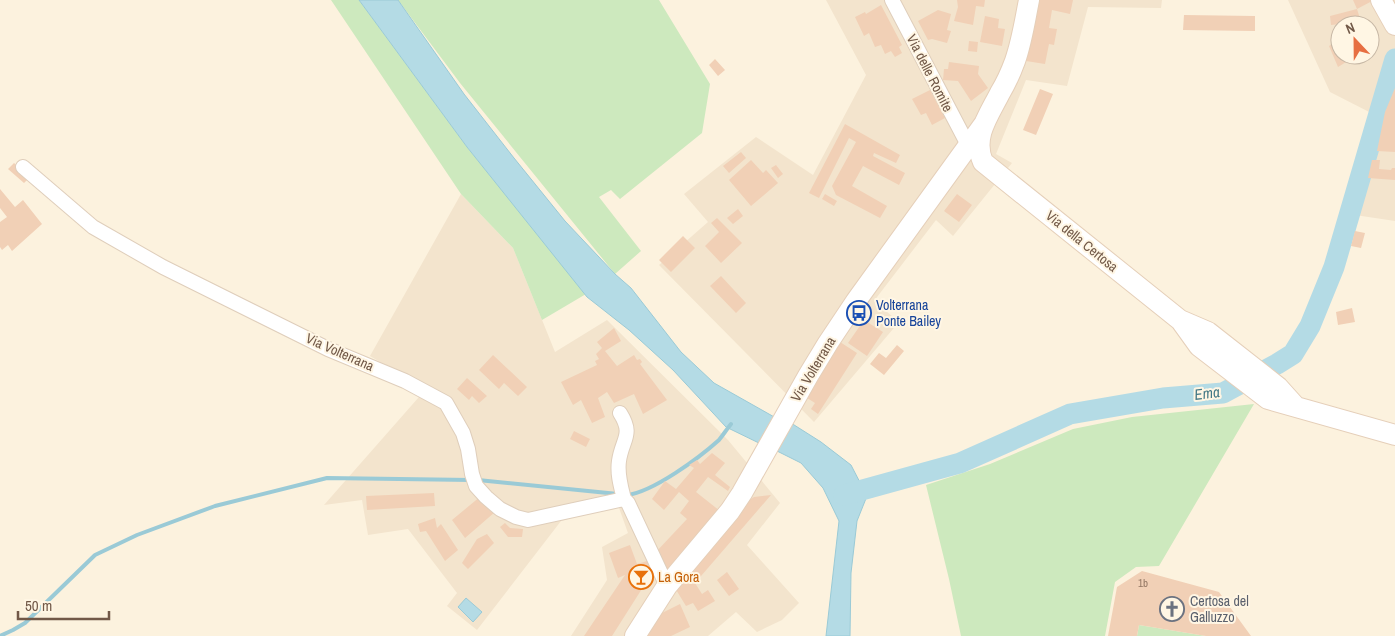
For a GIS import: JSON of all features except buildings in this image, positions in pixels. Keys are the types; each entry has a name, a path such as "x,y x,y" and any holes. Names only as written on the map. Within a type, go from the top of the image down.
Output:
{"main road":[{"path":"968,159 980,154 979,144 984,124 1002,91 1014,61 1021,41 1030,0"},
{"path":"1382,0 1395,25"},
{"name":"Via della Certosa","path":"968,159 1273,393 1296,408 1395,435"},
{"name":"Via Volterrana","path":"635,636 667,586 730,511 828,343 856,302 968,159"}],"street":[{"name":"Via delle Romite","path":"892,0 968,159"},
{"name":"Via Volterrana","path":"23,167 93,227 163,267 328,349 405,380 446,403 463,433 476,486 500,509 516,517 528,520 624,499"},
{"path":"620,413 626,422 627,432 619,461 619,475 624,499 628,503 667,586"}],"shaded area":[{"path":"826,0 1162,0 1161,8 1088,7 1067,86 1026,80 996,154 1012,163 953,236 936,220 874,301 899,322 814,422 659,265 708,222 684,194 756,137 813,175 866,75"},
{"path":"1288,0 1395,0 1395,221 1355,215 1381,118 1330,92"},
{"path":"461,194 513,248 555,352 607,320 728,440 780,503 747,545 799,603 782,620 757,632 736,612 708,636 571,636 607,580 602,547 628,533 618,505 561,521 477,630 447,606 457,593 408,529 368,535 362,500 324,505 426,389 370,356"}],"green space":[{"path":"331,0 359,0 467,147 586,294 542,320 513,248 461,194"},
{"path":"398,0 659,0 710,84 702,133 620,199 611,190 599,197 641,251 615,274 460,83"},
{"path":"1254,404 1159,566 1136,567 1115,582 1105,636 961,636 926,485 990,464 1073,429 1132,417"},
{"path":"1139,625 1206,636 1137,636"}],"water":[{"path":"359,0 398,0 464,94 514,158 565,221 615,274 631,288 681,352 714,383 776,418 761,444 726,427 673,370 629,330 587,297 467,147"},
{"path":"791,423 821,442 851,465 867,496 857,521 851,573 850,636 826,636 839,521 823,488 801,463 775,450"},
{"path":"466,598 482,612 473,622 458,607"}],"waterway":[{"name":"Ema","path":"844,495 960,463 1070,414 1163,398 1223,393 1293,354 1310,326 1334,267 1395,59"},
{"path":"627,495 650,488 688,465 719,440 731,424"},
{"path":"0,636 25,623 95,555 137,535 215,506 327,478 471,480"},
{"path":"478,480 618,494"}],"place":[{"name":"Volterrana Ponte Bailey","path":"859,313"},
{"name":"La Gora","path":"641,577"},
{"name":"Certosa del Galluzzo","path":"1172,609"}]}
